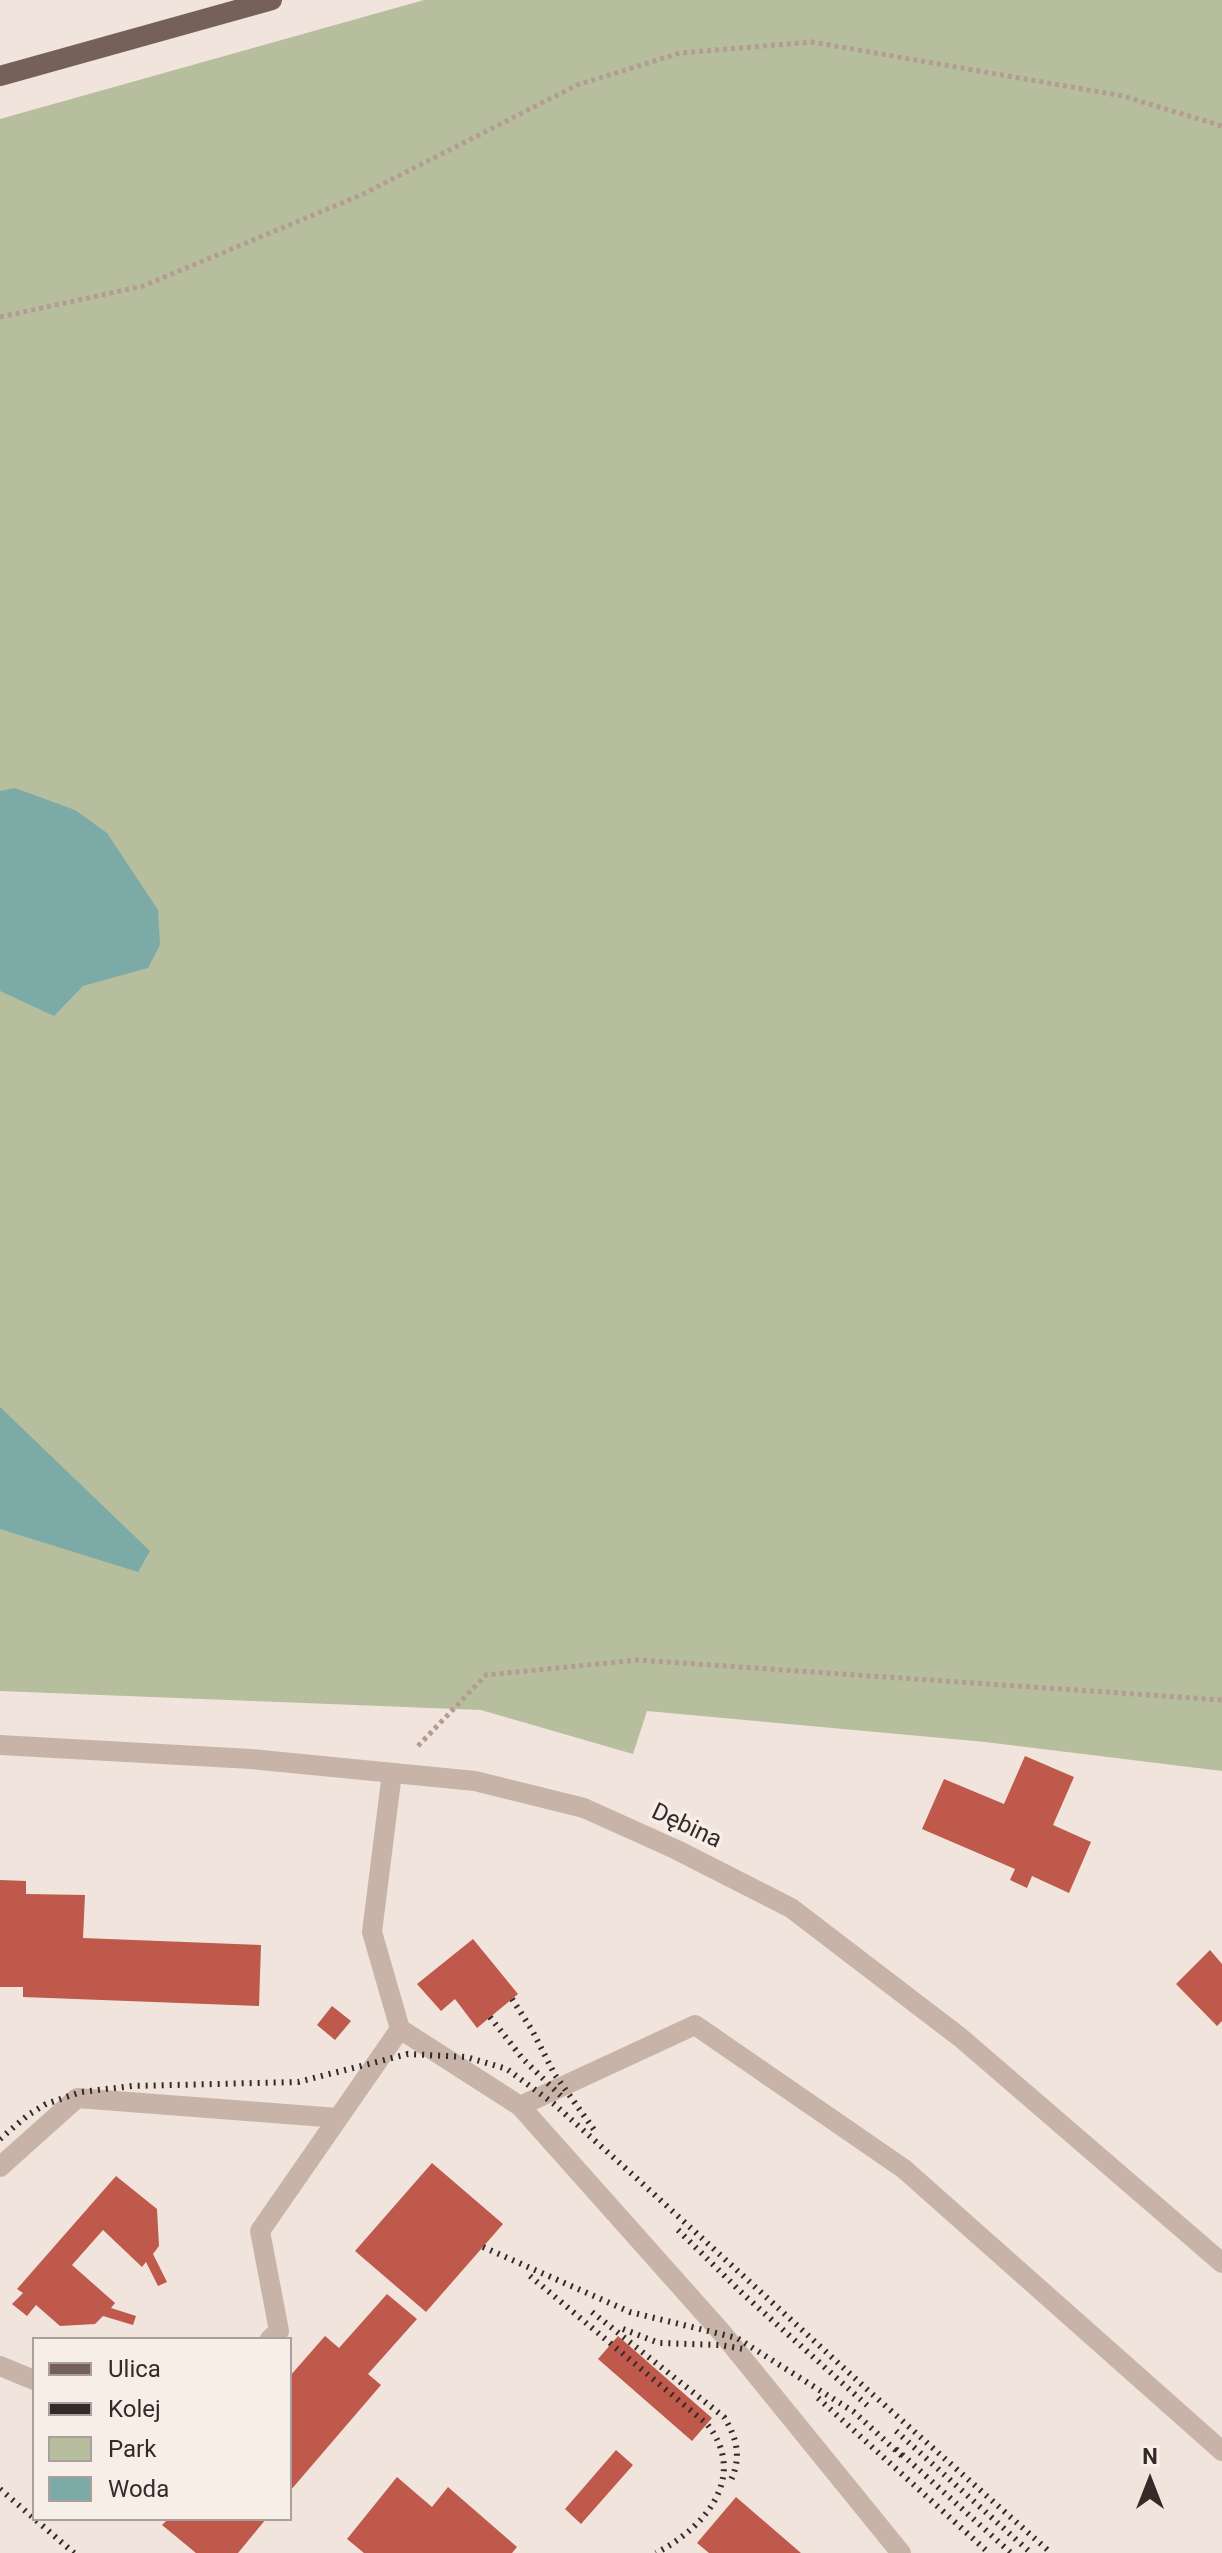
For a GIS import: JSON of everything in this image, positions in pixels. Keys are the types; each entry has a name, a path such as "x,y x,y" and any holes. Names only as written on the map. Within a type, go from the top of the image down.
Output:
{"main road":[{"path":"0,76 272,0"}],"street":[{"name":"Dębina","path":"0,1745 251,1759 475,1781 584,1808 677,1850 791,1908 961,2038 1222,2263"},
{"path":"392,1773 372,1932 400,2029 520,2106 723,2334 901,2553"},
{"path":"520,2106 695,2025 904,2169 1222,2451"},
{"path":"272,2337 279,2331 260,2231 400,2029"},
{"path":"0,2167 77,2098 338,2118"},
{"path":"0,2366 32,2379"}],"path":[{"path":"0,317 143,286 361,195 577,85 680,53 812,42 1123,96 1222,126"},
{"path":"392,1773 486,1675 638,1660 1222,1700"}],"green space":[{"path":"424,0 1222,0 1222,1771 985,1742 647,1711 633,1754 481,1710 0,1691 0,119"}],"water":[{"path":"15,788 75,810 107,833 158,910 160,945 148,968 83,986 54,1016 0,991 0,791"},
{"path":"0,1407 150,1551 138,1572 0,1529"}],"building":[{"path":"1025,1756 1074,1777 1053,1825 1091,1842 1069,1893 1032,1876 1027,1888 1010,1880 1015,1869 922,1829 944,1779 1004,1804"},
{"path":"0,1880 26,1881 26,1894 85,1895 83,1938 261,1945 259,2006 23,1997 23,1987 0,1987"},
{"path":"473,1939 518,1994 477,2028 455,1999 441,2011 417,1984"},
{"path":"1210,1950 1222,1964 1222,2021 1217,2026 1176,1984"},
{"path":"332,2006 351,2021 335,2040 317,2025"},
{"path":"432,2163 503,2224 426,2312 355,2251"},
{"path":"116,2176 157,2209 159,2246 153,2254 167,2282 158,2286 146,2262 142,2267 103,2230 72,2265 115,2303 111,2308 136,2316 133,2325 103,2316 95,2324 60,2326 36,2305 27,2316 12,2304 23,2293 17,2289"},
{"path":"387,2294 417,2319 368,2374 381,2385 292,2489 292,2374 325,2336 339,2348"},
{"path":"618,2336 712,2418 692,2441 598,2359"},
{"path":"616,2450 633,2465 581,2524 565,2509"},
{"path":"397,2477 432,2507 448,2487 517,2547 512,2553 364,2553 347,2539"},
{"path":"736,2497 801,2553 709,2553 697,2543"},
{"path":"166,2521 264,2521 238,2553 196,2553 162,2525"}],"railway":[{"path":"512,1999 555,2075 595,2131"},
{"path":"490,2017 523,2059 562,2097"},
{"path":"0,2139 46,2104 81,2092 132,2086 298,2082 408,2054 466,2057 507,2069 554,2104 1051,2553"},
{"path":"678,2230 743,2294 869,2407"},
{"path":"483,2247 630,2312 737,2338 854,2412 904,2458"},
{"path":"530,2276 707,2424 719,2443 724,2463 716,2499 691,2530 656,2553"},
{"path":"592,2312 724,2417 737,2450 736,2466 729,2484"},
{"path":"623,2329 659,2343 744,2349"},
{"path":"818,2398 989,2553"},
{"path":"896,2431 1031,2553"},
{"path":"896,2449 1011,2553"},
{"path":"0,2489 32,2517"},
{"path":"37,2521 74,2553"}]}
